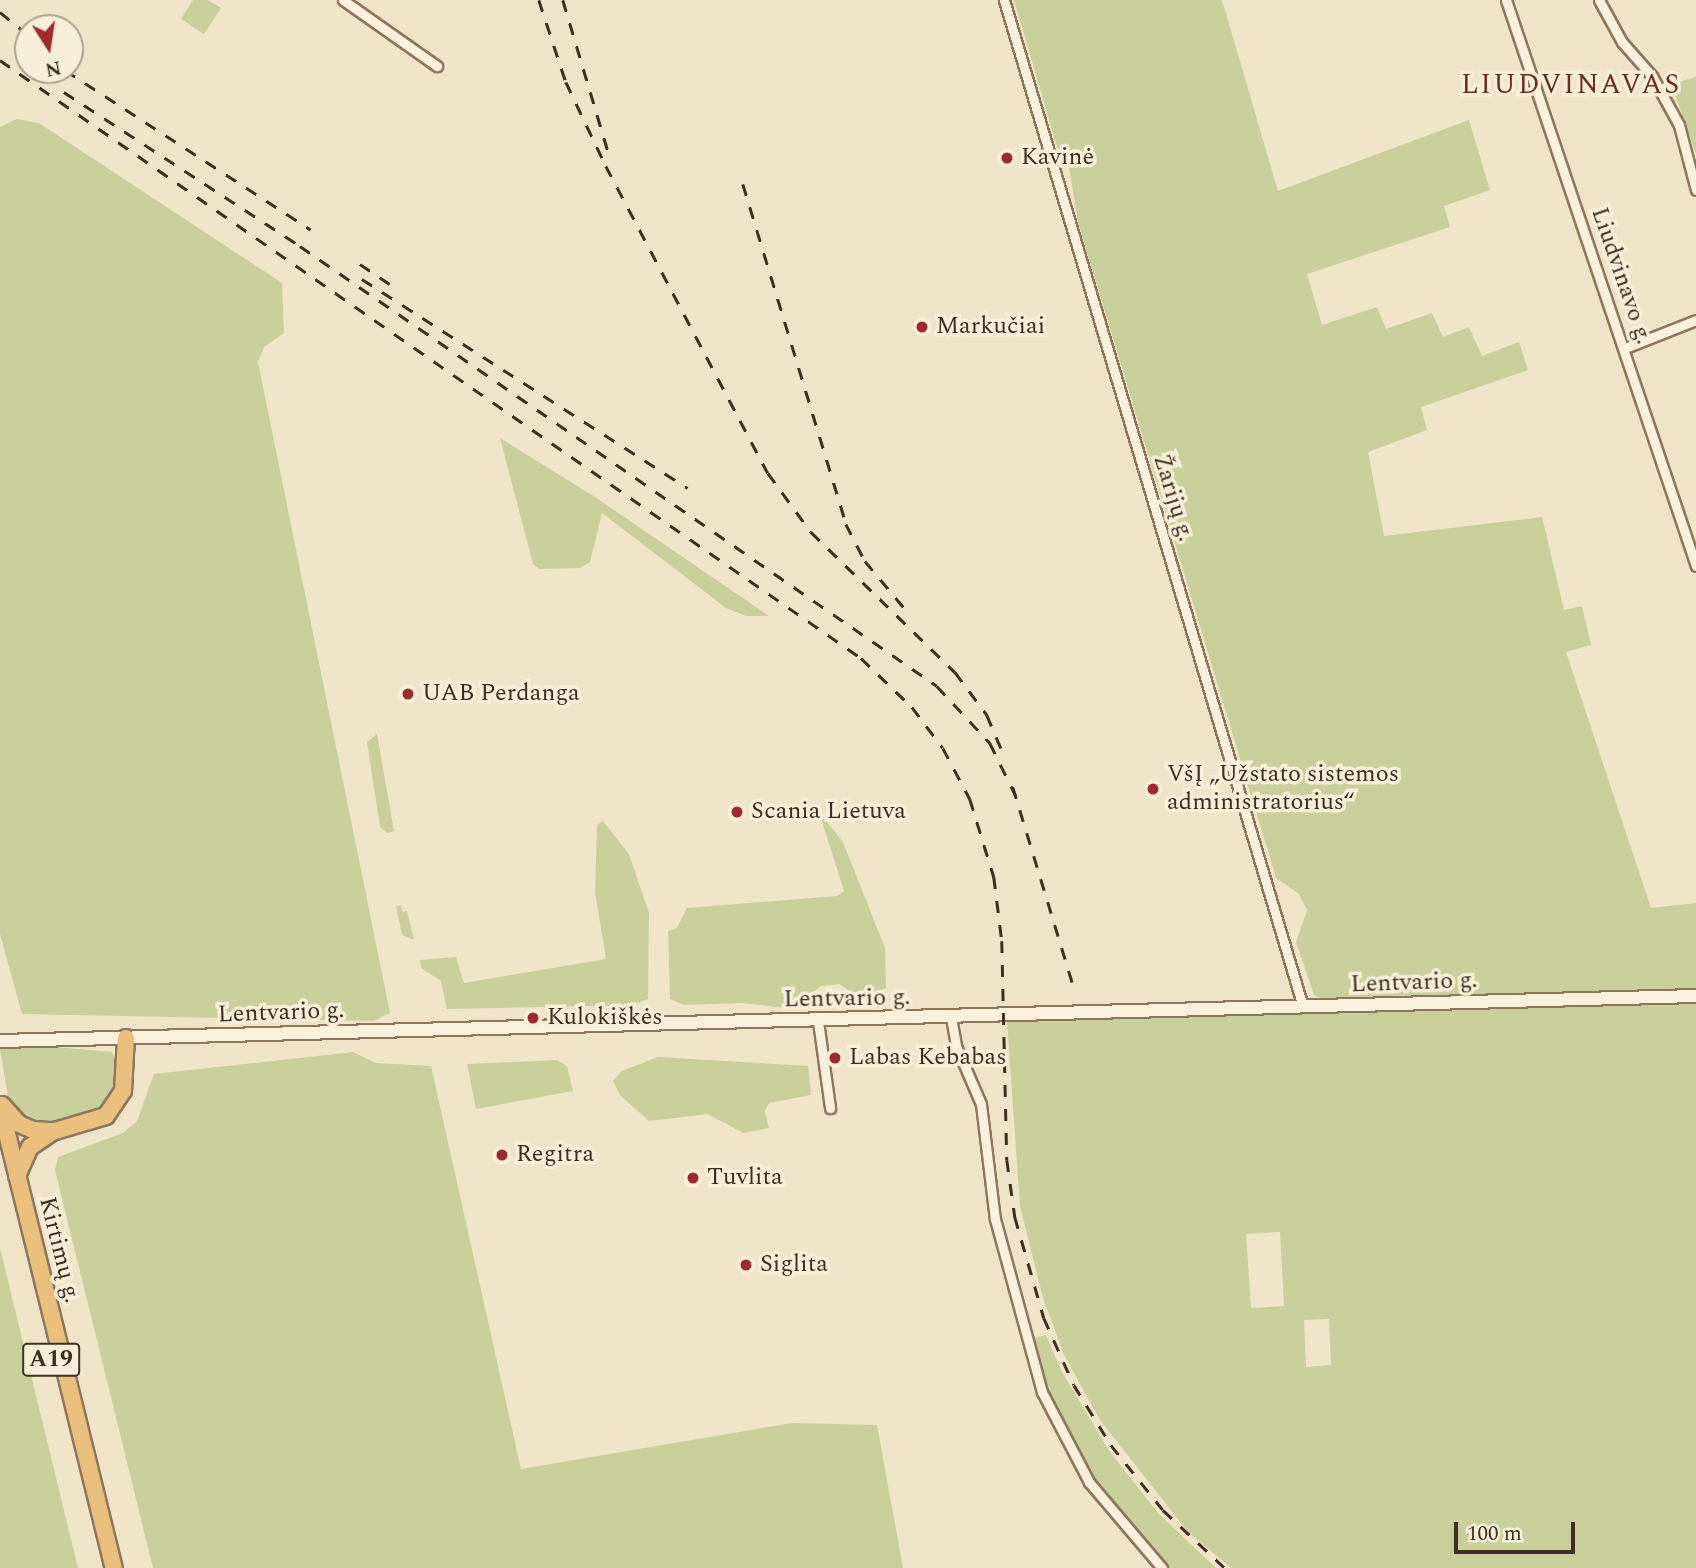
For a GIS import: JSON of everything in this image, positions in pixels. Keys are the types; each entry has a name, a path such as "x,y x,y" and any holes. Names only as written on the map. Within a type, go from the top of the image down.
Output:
{"highway":[{"path":"0,1104 25,1128 55,1130 100,1119 116,1106 125,1082 126,1038"},
{"name":"Kirtimų g.","path":"0,1104 114,1568"},
{"path":"17,1176 30,1147 55,1130"},
{"name":"Kirtimų g.","path":"0,1152 103,1568"}],"main road":[{"name":"Lentvario g.","path":"0,1041 1696,996"}],"street":[{"path":"343,0 437,66"},
{"name":"Žarijų g.","path":"1004,0 1303,1007"},
{"name":"Liudvinavo g.","path":"1506,0 1696,566"},
{"path":"1599,0 1622,41 1653,76 1679,125 1696,190"},
{"path":"1625,348 1696,320"},
{"path":"951,1017 956,1046 981,1104 995,1219 1042,1392 1089,1482 1162,1568"},
{"path":"818,1021 830,1108"}],"green space":[{"path":"193,0 208,0 221,8 204,34 181,19"},
{"path":"1014,0 1222,0 1278,191 1469,120 1490,190 1444,206 1450,227 1307,274 1322,325 1377,307 1386,329 1432,313 1443,337 1469,327 1482,356 1519,342 1528,370 1421,407 1427,430 1368,452 1384,536 1542,517 1564,610 1582,606 1591,645 1566,652 1651,908 1696,903 1696,991 1323,1000 1314,995 1296,942 1307,910 1299,894 1276,878 1078,222 1069,167 1056,144"},
{"path":"1696,77 1696,154 1671,84"},
{"path":"17,119 39,123 282,283 284,333 264,347 258,362 390,1013 374,1021 22,1014 0,934 0,127"},
{"path":"500,438 595,497 769,616 746,616 726,608 602,513 590,562 580,568 539,569 533,564"},
{"path":"377,734 394,831 387,833 380,827 367,742"},
{"path":"819,812 843,842 885,948 886,988 874,994 854,994 839,984 821,986 793,1009 742,1003 684,1005 670,999 668,931 677,928 687,908 837,896 844,891"},
{"path":"603,821 629,854 649,913 648,999 633,1005 447,1009 441,981 421,968 420,960 456,957 464,983 606,959 595,892 597,825"},
{"path":"401,905 402,912 407,911 414,940 402,935 396,906"},
{"path":"1696,1002 1696,1568 1231,1568 1188,1532 1100,1420 1064,1355 1043,1298 1020,1206 1007,1022","holes":["1280,1232 1284,1306 1251,1308 1246,1234","1329,1319 1331,1365 1306,1367 1304,1320"]},
{"path":"44,1046 112,1052 117,1065 115,1091 106,1106 95,1113 37,1127 10,1109 0,1049"},
{"path":"353,1052 376,1063 431,1066 521,1469 792,1423 877,1425 903,1568 153,1568 55,1170 58,1157 123,1133 137,1121 154,1074"},
{"path":"658,1057 808,1066 811,1095 769,1103 765,1111 769,1128 743,1133 708,1114 649,1121 620,1095 613,1081 622,1071"},
{"path":"557,1060 567,1066 573,1091 476,1109 467,1064"},
{"path":"0,1248 78,1568 0,1568"},
{"path":"1046,1335 1062,1372 1110,1452 1158,1513 1216,1568 1170,1568 1092,1477 1047,1387 1032,1339"}],"railway":[{"path":"539,0 566,82 606,166 768,473 811,532 955,672 987,715 1002,750"},
{"path":"563,0 608,151"},
{"path":"0,12 14,24"},
{"path":"0,60 861,658 912,707 943,748 970,799 994,877 1002,941 1007,1160 1015,1217 1044,1318 1074,1385 1111,1445 1163,1510 1225,1568"},
{"path":"84,82 311,230"},
{"path":"64,92 300,246 937,686 990,743 1016,796"},
{"path":"743,184 846,524 865,561 906,610"},
{"path":"360,264 390,284"},
{"path":"362,279 688,488"},
{"path":"1013,787 1075,991"}],"place":[{"name":"Kavinė","path":"1007,158"},
{"name":"Markučiai","path":"922,327"},
{"name":"UAB Perdanga","path":"408,694"},
{"name":"VšĮ „Užstato sistemos administratorius“","path":"1153,789"},
{"name":"Scania Lietuva","path":"737,812"},
{"name":"Kulokiškės","path":"533,1018"},
{"name":"Labas Kebabas","path":"835,1058"},
{"name":"Regitra","path":"502,1155"},
{"name":"Tuvlita","path":"693,1178"},
{"name":"Siglita","path":"746,1265"}],"district":[{"name":"LIUDVINAVAS","path":"1571,85"}]}
